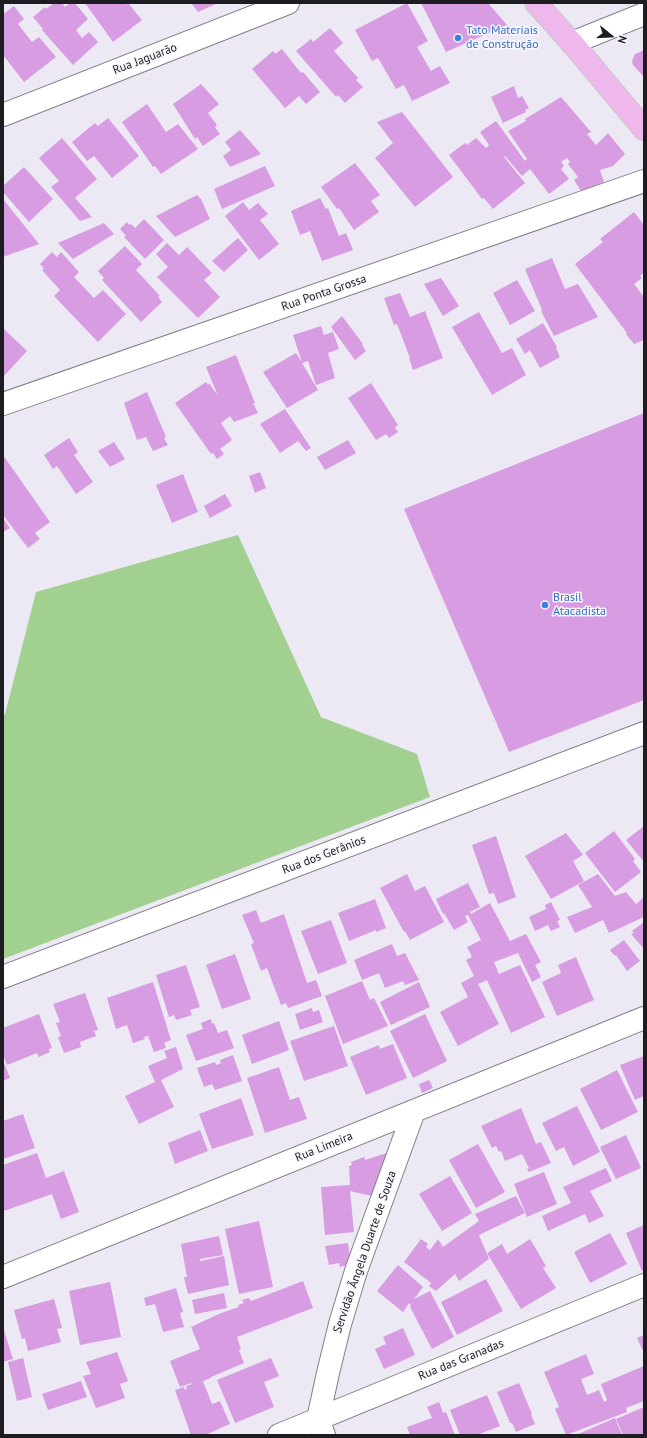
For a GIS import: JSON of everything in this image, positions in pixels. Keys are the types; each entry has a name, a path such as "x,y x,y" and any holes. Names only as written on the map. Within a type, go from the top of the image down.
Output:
{"main road":[{"path":"536,3 572,43 644,129"}],"street":[{"name":"Rua Jaguarão","path":"3,115 288,3"},
{"path":"572,43 644,14"},
{"name":"Rua Ponta Grossa","path":"3,404 644,182"},
{"name":"Rua dos Gerânios","path":"3,977 644,733"},
{"name":"Rua Limeira","path":"3,1277 644,1018"},
{"name":"Servidão Ângela Duarte de Souza","path":"321,1427 336,1338 354,1278 414,1111"},
{"name":"Rua das Granadas","path":"279,1435 321,1427 644,1285"}],"green space":[{"path":"238,535 321,717 417,754 430,797 3,959 3,716 5,714 36,592"}],"building":[{"path":"54,3 62,3 65,7 70,3 75,3 88,19 76,30 82,38 89,32 98,42 73,65 42,30 43,29 33,17 45,7 46,9"},
{"path":"85,3 125,3 127,5 128,3 142,20 113,42"},
{"path":"191,3 218,3 198,12"},
{"path":"407,3 428,41 417,47 431,71 440,66 450,83 412,101 404,85 396,89 378,58 372,61 355,30"},
{"name":"Tato Materiais de Construção","path":"421,3 488,3 507,25 446,52"},
{"path":"14,6 24,19 18,24 32,42 39,37 56,57 24,82 3,55 3,14"},
{"path":"330,28 343,43 334,51 358,78 356,80 363,87 345,103 338,95 336,97 296,51 311,39 313,42"},
{"path":"282,49 301,73 303,72 320,92 306,104 299,96 285,108 252,69 273,51 275,54"},
{"path":"644,50 644,77 633,65 632,61 635,54"},
{"path":"201,84 219,104 208,113 217,125 215,127 220,134 203,146 197,137 195,139 173,104"},
{"path":"514,86 518,98 522,96 529,108 525,110 526,112 503,123 491,97"},
{"path":"561,97 591,132 587,134 596,145 608,133 625,154 613,166 600,170 604,182 581,191 574,180 578,177 568,164 570,162 567,158 561,162 564,166 561,169 569,179 549,194 530,169 522,176 505,156 504,157 525,183 493,209 484,198 482,199 449,155 465,143 467,145 476,138 486,148 489,145 480,132 496,121 525,161 527,159 508,131 526,121 525,119"},
{"path":"147,104 166,132 178,124 198,149 161,174 155,166 153,167 122,122"},
{"path":"402,112 453,177 415,207 375,158 393,143 377,122"},
{"path":"108,118 139,156 112,178 94,156 87,161 72,142 95,123 98,126"},
{"path":"240,130 261,154 230,167 223,156 231,150 225,142"},
{"path":"62,138 97,179 75,198 92,217 80,221 51,187 59,181 39,158"},
{"path":"355,163 380,195 371,201 379,212 354,230 339,208 337,209 321,187"},
{"path":"265,166 275,186 222,209 214,189"},
{"path":"24,167 53,199 29,222 3,192 3,186"},
{"path":"197,195 201,199 210,219 175,237 156,216"},
{"path":"320,198 326,209 328,208 339,236 346,233 353,250 322,261 310,231 300,235 291,211"},
{"path":"3,199 39,244 3,257"},
{"path":"243,202 249,210 258,203 268,214 260,220 279,244 259,260 225,216"},
{"path":"634,212 644,225 644,273 640,276 642,278 634,284 644,297 644,340 634,344 575,264 603,242 600,239"},
{"path":"144,219 164,240 145,259 124,237 126,236 120,229 127,222 135,228"},
{"path":"104,223 114,234 73,259 58,243"},
{"path":"238,238 248,250 224,272 212,261"},
{"path":"167,243 179,255 187,247 212,273 204,280 220,297 198,318 157,277 168,267 156,254"},
{"path":"125,246 142,264 136,270 160,296 158,297 162,302 141,322 102,280 104,278 98,271"},
{"path":"52,252 57,257 61,252 79,272 74,277 94,298 103,290 126,314 98,342 54,296 60,290 42,270 44,269 40,264"},
{"path":"552,258 565,289 578,284 598,317 554,336 541,311 542,310 525,269"},
{"path":"441,278 459,306 443,316 424,284"},
{"path":"517,280 535,311 510,325 493,293"},
{"path":"400,293 410,317 425,311 443,358 413,370 397,324 394,325 384,298"},
{"path":"479,312 502,353 512,348 526,375 492,395 452,327"},
{"path":"342,316 363,344 362,345 366,351 355,360 331,327"},
{"path":"543,323 557,347 556,348 560,357 540,368 530,350 525,354 516,339"},
{"path":"321,326 324,335 333,332 339,349 328,353 335,378 316,385 308,361 302,363 318,390 287,408 263,372 296,353 302,362 293,335"},
{"path":"3,328 27,351 3,377"},
{"path":"236,355 258,413 234,422 230,416 221,423 232,440 220,449 224,454 217,459 213,453 211,454 175,403 206,382 208,385 209,383 218,396 206,367"},
{"path":"371,383 398,425 395,427 398,432 389,438 386,434 376,440 348,398"},
{"path":"147,392 168,445 153,451 146,437 137,440 124,403"},
{"path":"285,409 311,448 306,451 298,441 280,453 260,424"},
{"name":"Brasil Atacadista","path":"644,413 644,700 509,752 404,509"},
{"path":"69,438 78,452 74,455 93,482 76,494 57,466 53,469 44,455"},
{"path":"348,440 356,453 325,470 317,457"},
{"path":"114,442 125,459 110,467 98,451"},
{"path":"3,455 50,522 35,533 40,539 28,548 3,515"},
{"path":"260,472 266,488 255,493 249,476"},
{"path":"183,474 198,512 172,523 156,485"},
{"path":"225,494 232,506 210,518 204,506"},
{"path":"3,518 10,528 3,532"},
{"path":"644,826 644,862 626,840"},
{"path":"614,831 635,859 633,861 641,872 615,892 585,853"},
{"path":"566,833 583,855 573,861 584,881 551,899 525,856"},
{"path":"496,836 516,897 498,904 494,893 489,894 472,845"},
{"path":"407,874 415,891 425,886 444,922 410,940 380,888"},
{"path":"598,874 615,896 626,892 636,904 644,897 644,917 609,933 603,920 575,933 567,917 592,907 578,885"},
{"path":"468,883 480,907 470,912 471,914 490,903 510,941 526,934 541,962 535,965 541,977 532,982 518,953 494,962 499,974 520,965 545,1017 511,1033 487,980 478,984 499,1024 458,1046 440,1012 468,997 461,983 474,976 466,960 472,957 467,947 481,940 468,915 465,916 468,922 454,930 444,913 443,914 436,899"},
{"path":"375,899 386,928 376,932 376,930 349,941 338,913"},
{"path":"551,902 560,920 557,921 560,927 551,931 548,925 535,931 529,917 546,909 545,905"},
{"path":"256,910 261,923 284,914 307,983 316,980 322,996 288,1008 286,1003 281,1005 267,968 261,971 251,944 254,943 242,915"},
{"path":"331,920 347,963 318,974 301,931"},
{"path":"644,922 644,949 631,934 634,933 632,931"},
{"path":"624,940 640,961 627,971 616,955 615,956 610,950"},
{"path":"392,944 397,956 405,953 419,980 405,985 403,981 385,988 379,973 362,980 354,960"},
{"path":"235,954 251,999 222,1009 206,965"},
{"path":"576,957 594,1000 557,1016 542,982 561,973 558,965"},
{"path":"186,965 200,1007 190,1010 192,1015 176,1020 174,1015 169,1017 156,975"},
{"path":"362,981 370,1000 374,998 388,1026 343,1044 325,996"},
{"path":"153,982 171,1040 164,1043 166,1048 154,1052 148,1036 144,1037 145,1039 133,1043 127,1025 116,1029 107,998"},
{"path":"419,982 430,1007 391,1025 380,1002"},
{"path":"85,993 98,1030 94,1031 96,1036 80,1042 81,1047 64,1053 58,1037 61,1036 56,1023 60,1022 53,1004"},
{"path":"312,1008 313,1012 319,1010 323,1022 300,1030 295,1014"},
{"path":"39,1014 52,1048 49,1049 50,1052 39,1057 37,1053 7,1065 3,1055 3,1028"},
{"path":"425,1014 447,1061 413,1078 390,1031"},
{"path":"211,1019 212,1024 214,1023 218,1033 227,1030 234,1048 196,1061 186,1035 203,1029 201,1023"},
{"path":"279,1021 289,1050 252,1064 242,1035"},
{"path":"334,1026 348,1066 304,1081 290,1041"},
{"path":"393,1044 407,1078 366,1095 350,1057 379,1045 380,1049"},
{"path":"176,1047 183,1069 161,1080 174,1107 139,1124 125,1096 155,1082 148,1066 167,1058 164,1051"},
{"path":"233,1055 242,1081 215,1090 212,1084 204,1087 197,1068 215,1062 216,1065 221,1063 220,1060"},
{"path":"644,1056 644,1096 635,1100 620,1065"},
{"path":"3,1060 10,1078 3,1081"},
{"path":"279,1067 290,1100 299,1097 307,1119 265,1133 247,1078"},
{"path":"617,1070 638,1112 601,1130 580,1089"},
{"path":"429,1080 433,1088 422,1093 419,1084"},
{"path":"241,1098 254,1135 212,1149 199,1114"},
{"path":"577,1106 600,1152 573,1166 564,1147 556,1151 542,1123"},
{"path":"521,1108 536,1144 541,1142 551,1163 529,1172 527,1169 529,1168 522,1154 505,1161 501,1151 499,1152 496,1146 492,1148 481,1126"},
{"path":"23,1114 35,1148 3,1159 3,1121"},
{"path":"200,1130 208,1151 175,1164 168,1143"},
{"path":"626,1135 641,1168 616,1179 600,1147"},
{"path":"478,1144 505,1192 476,1208 449,1160"},
{"path":"37,1153 46,1178 64,1171 79,1212 61,1219 52,1194 4,1211 3,1165"},
{"path":"387,1153 372,1196 350,1191 354,1232 325,1235 321,1187 350,1185 349,1166 352,1165 351,1162 364,1157 365,1160"},
{"path":"606,1168 612,1181 590,1191 604,1216 589,1223 585,1214 548,1231 542,1216 571,1203 563,1187"},
{"path":"544,1172 557,1204 527,1217 514,1184"},
{"path":"450,1176 472,1213 442,1231 419,1194"},
{"path":"516,1196 525,1213 479,1235 489,1259 459,1281 455,1274 436,1291 429,1286 431,1283 404,1262 421,1239 428,1244 426,1247 430,1250 438,1239 443,1247 479,1221 475,1214"},
{"path":"259,1221 273,1287 239,1294 225,1229"},
{"path":"644,1225 644,1270 642,1271 626,1233"},
{"path":"610,1233 627,1264 590,1283 574,1252"},
{"path":"219,1236 223,1255 200,1259 200,1261 224,1256 229,1285 188,1294 184,1277 187,1277 181,1244"},
{"path":"530,1239 546,1266 543,1268 556,1288 521,1309 487,1253 502,1244 507,1254"},
{"path":"348,1243 351,1264 340,1267 339,1263 329,1265 325,1246"},
{"path":"398,1265 423,1287 414,1299 430,1291 454,1337 432,1349 409,1303 403,1312 377,1291"},
{"path":"486,1279 503,1311 457,1335 441,1302"},
{"path":"303,1281 313,1308 237,1337 241,1349 239,1350 244,1363 203,1381 212,1404 220,1401 230,1424 205,1435 191,1435 175,1390 184,1387 185,1390 187,1389 186,1386 192,1384 191,1383 180,1387 170,1361 200,1349 191,1327 221,1313 239,1307 238,1305 244,1303 242,1300 249,1298 251,1301"},
{"path":"110,1282 121,1337 80,1345 69,1291"},
{"path":"176,1288 183,1312 180,1313 184,1327 163,1332 155,1304 146,1306 144,1298"},
{"path":"224,1293 227,1308 195,1314 192,1300"},
{"path":"54,1299 62,1328 57,1329 61,1342 28,1351 25,1338 22,1339 14,1310"},
{"path":"3,1327 13,1359 3,1362"},
{"path":"403,1328 415,1355 384,1369 375,1349 386,1344 383,1337"},
{"path":"644,1335 644,1353 637,1338"},
{"path":"117,1352 128,1381 120,1384 125,1398 96,1408 83,1376 91,1374 86,1362"},
{"path":"586,1354 594,1374 581,1379 587,1395 599,1390 604,1402 607,1400 601,1384 644,1366 644,1401 626,1408 627,1412 566,1435 555,1409 559,1407 544,1372"},
{"path":"23,1358 32,1397 17,1401 8,1362"},
{"path":"271,1358 279,1376 264,1382 274,1407 235,1423 217,1380"},
{"path":"81,1381 87,1397 48,1410 42,1394"},
{"path":"519,1383 535,1424 516,1432 512,1423 510,1423 497,1392"},
{"path":"487,1395 500,1426 477,1435 460,1435 450,1410"},
{"path":"439,1402 443,1413 446,1412 455,1435 410,1435 407,1427 432,1418 427,1407"},
{"path":"644,1407 644,1435 623,1435 616,1419"},
{"path":"615,1418 622,1435 576,1435"}],"place":[{"name":"Tato Materiais de Construção","path":"458,38"},
{"name":"Brasil Atacadista","path":"545,605"}]}
